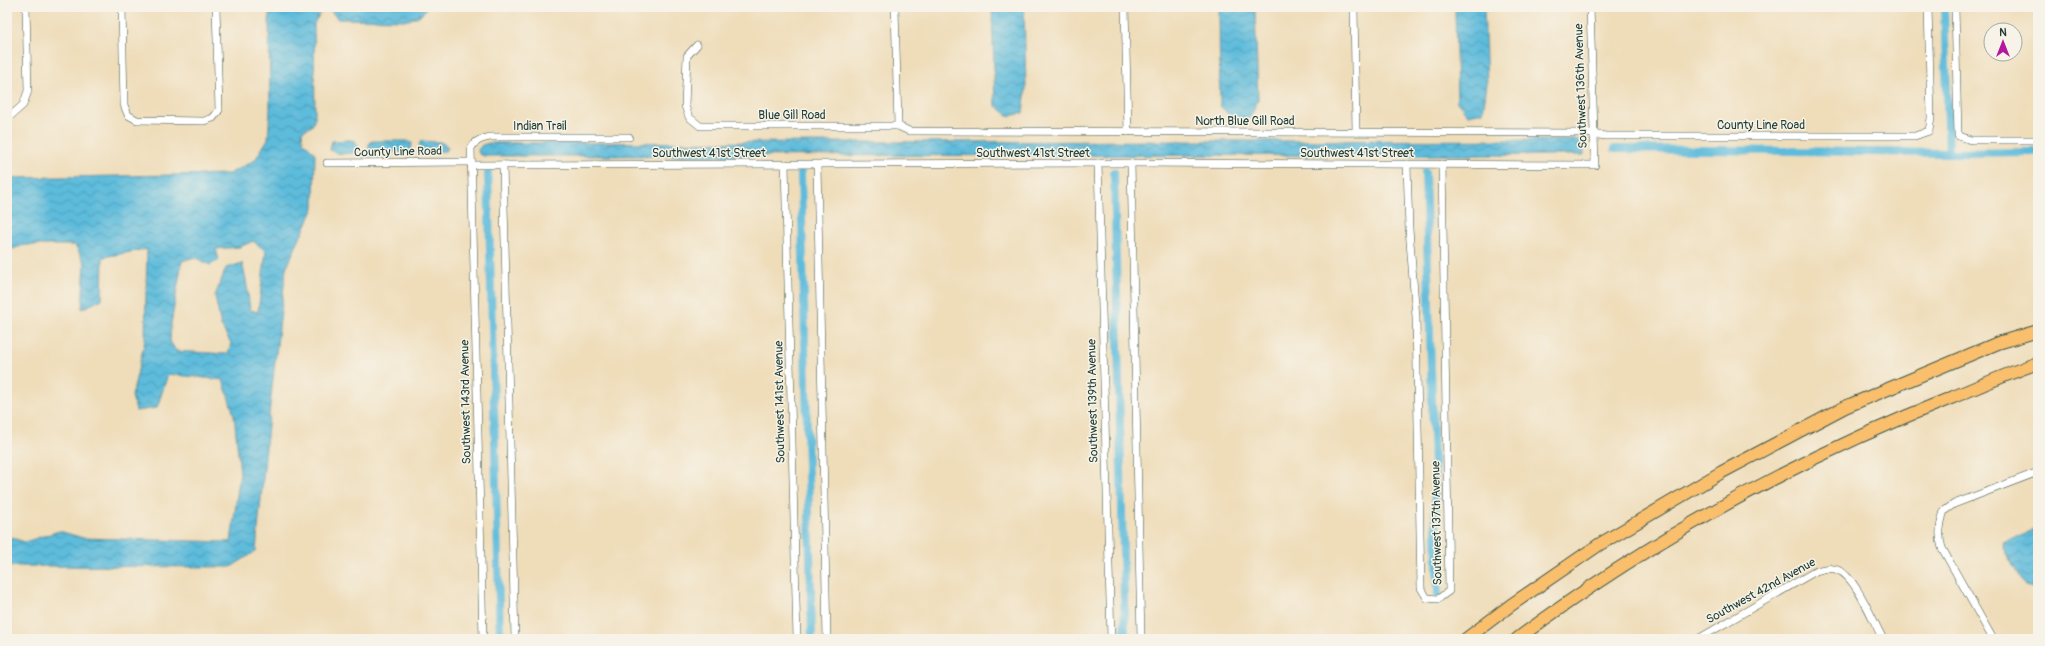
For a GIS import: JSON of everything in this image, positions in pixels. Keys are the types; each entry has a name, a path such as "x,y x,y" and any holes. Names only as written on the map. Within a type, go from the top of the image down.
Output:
{"highway":[{"path":"1466,639 1511,605 1600,544 1722,472 1845,407 1998,343 2038,331"},
{"path":"1517,639 1560,607 1651,548 1760,486 1888,423 2038,363"}],"street":[{"path":"7,119 23,105 28,91 26,7"},
{"path":"122,7 124,105 128,115 137,120 204,121 213,118 219,110 216,7"},
{"path":"894,7 898,126"},
{"path":"1124,7 1128,132"},
{"path":"1354,7 1356,132"},
{"name":"Southwest 136th Avenue","path":"1590,7 1594,165"},
{"name":"County Line Road","path":"1594,134 1606,136 1915,136 1929,131 1931,118 1928,7"},
{"path":"1955,7 1958,136 1971,140 2038,140"},
{"name":"Blue Gill Road","path":"697,45 687,56 685,106 689,117 700,126 898,126"},
{"name":"North Blue Gill Road","path":"898,126 909,131 1594,134"},
{"name":"Indian Trail","path":"471,163 472,148 475,142 480,139 490,137 629,137"},
{"name":"County Line Road","path":"327,164 471,163"},
{"name":"Southwest 41st Street","path":"471,163 503,165 1131,163 1594,165"},
{"name":"Southwest 143rd Avenue","path":"471,163 482,639"},
{"name":"Southwest 139th Avenue","path":"1098,163 1110,639"},
{"path":"1131,163 1141,639"},
{"name":"Southwest 141st Avenue","path":"785,164 797,639"},
{"name":"Southwest 137th Avenue","path":"1407,164 1409,229 1416,317 1421,588 1427,598 1438,599 1449,591 1442,164"},
{"path":"503,165 515,639"},
{"path":"817,165 827,639"},
{"path":"1993,639 1942,548 1940,529 1944,512 1954,504 2038,472"},
{"name":"Southwest 42nd Avenue","path":"1698,639 1816,571 1826,568 1836,569 1851,579 1883,639"}],"water":[{"path":"269,7 427,7 421,15 409,20 338,19 330,10 321,12 314,23 315,117 312,126 302,131 303,141 315,153 314,208 286,268 270,405 256,551 231,567 7,566 7,528 9,537 25,542 59,531 83,538 231,542 240,473 234,415 223,380 168,374 157,408 136,411 132,396 145,340 147,249 103,257 102,299 82,309 85,263 75,245 24,245 7,251 7,178 229,174 255,160 268,139 270,109","holes":["253,241 266,251 258,312 250,310 246,279 242,263 226,268 215,296 221,326 231,343 228,354 176,351 170,341 171,324 182,261 195,257 210,265 219,260 216,249 240,247"]},
{"path":"992,7 1024,7 1026,88 1023,113 1009,116 995,105"},
{"path":"1219,7 1255,7 1258,100 1250,118 1233,118 1220,106"},
{"path":"1455,7 1484,7 1487,84 1483,112 1468,115 1457,102"},
{"path":"1583,140 1584,155 484,156 479,154 478,150 482,145 489,143"},
{"path":"332,141 355,141 358,146 357,152 343,154 330,150"},
{"path":"372,141 407,141 412,143 411,151 373,153 369,149 369,144"},
{"path":"421,141 440,142 446,145 448,149 445,151 422,152 419,145"},
{"path":"2038,528 2038,585 2031,588 2025,585 2004,548 2003,543"}],"waterway":[{"path":"1944,7 1949,153"},
{"path":"1615,149 1949,153 2038,152"},
{"path":"1114,172 1125,639"},
{"path":"1425,172 1438,594"},
{"path":"488,173 500,639"},
{"path":"801,173 812,639"}]}
